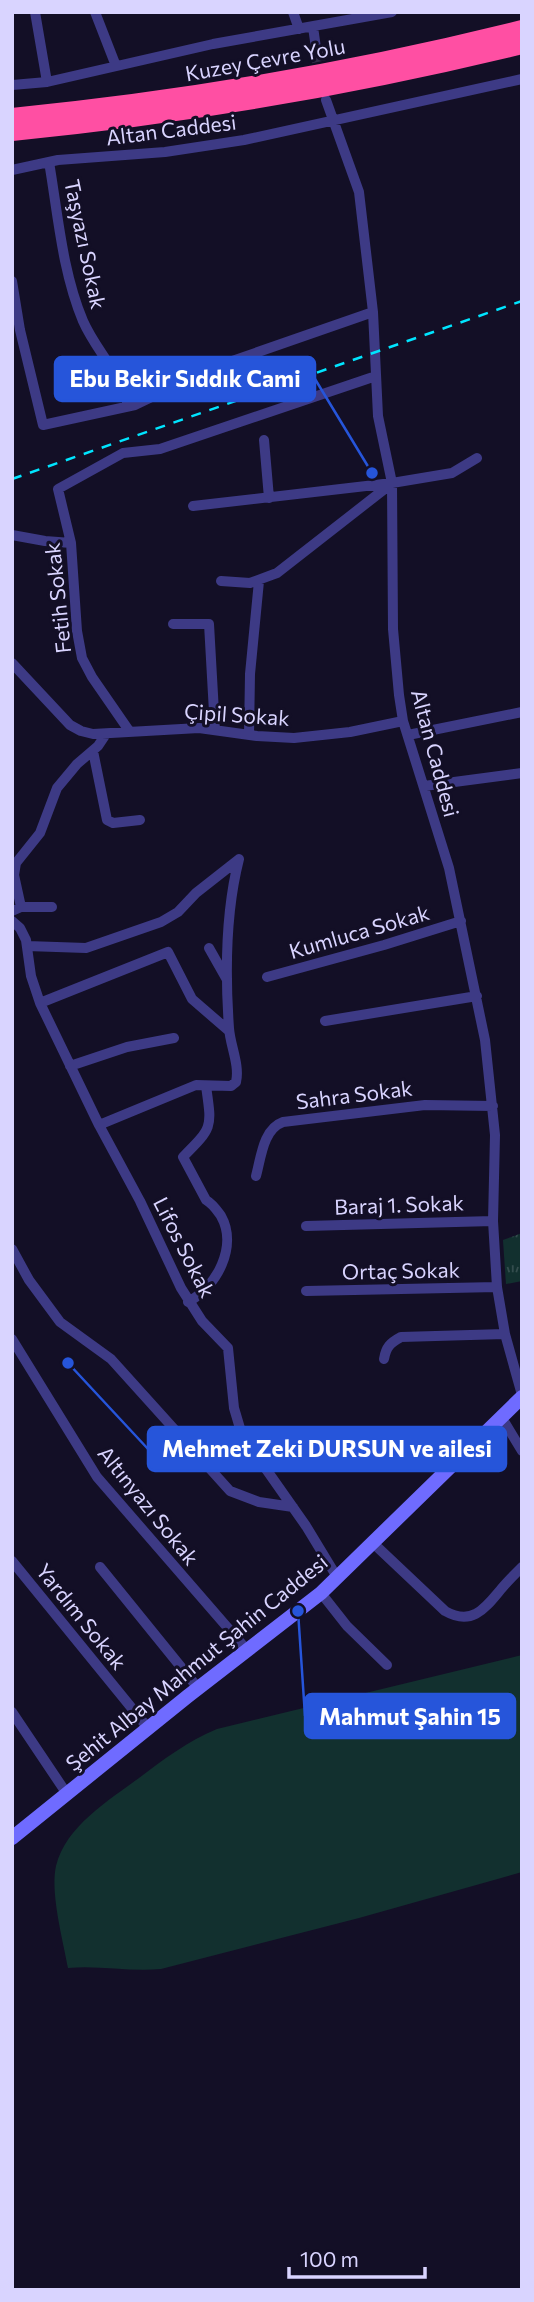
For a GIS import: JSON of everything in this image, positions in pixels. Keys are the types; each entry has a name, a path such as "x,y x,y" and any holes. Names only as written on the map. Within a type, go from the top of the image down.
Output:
{"highway":[{"name":"Kuzey Çevre Yolu","path":"12,117 112,106 273,82 436,51 522,29"},
{"name":"Kuzey Çevre Yolu","path":"12,132 118,121 272,97 438,65 522,45"}],"street":[{"path":"35,12 47,82"},
{"path":"95,12 116,66"},
{"path":"293,12 299,29"},
{"path":"12,85 47,82 214,44 392,12"},
{"path":"313,27 316,48"},
{"path":"334,120 522,79"},
{"name":"Altan Caddesi","path":"326,100 359,192 373,312 378,416 392,483 394,649 403,721 449,868 485,1040 493,1107 497,1287 505,1334 522,1396"},
{"name":"Altan Caddesi","path":"12,170 49,162 204,146 334,120"},
{"name":"Taşyazı Sokak","path":"49,162 63,248 77,304 101,355 118,377 128,406"},
{"path":"12,281 20,330 43,425 128,406 212,368 373,312"},
{"name":"Fetih Sokak","path":"130,732 82,658 77,631 71,543 58,489 123,453 160,449 376,376"},
{"path":"264,440 269,498"},
{"path":"192,506 392,483 452,473 477,458"},
{"path":"222,581 259,581 285,568 392,483"},
{"path":"12,534 71,543"},
{"path":"249,735 250,674 259,581"},
{"path":"173,624 209,624 215,730"},
{"name":"Çipil Sokak","path":"12,663 70,725 86,733 188,728 276,737 313,737 403,721"},
{"path":"408,735 522,712"},
{"path":"52,907 17,909 13,875 16,863 40,833 57,788 106,734"},
{"path":"93,751 107,820 113,823 140,820"},
{"path":"424,786 522,774"},
{"path":"27,946 86,948 161,922 178,912 239,859 231,898 226,980 236,1082 231,1086 196,1086 99,1125"},
{"name":"Lifos Sokak","path":"12,921 23,934 40,1003 188,1302 228,1348 234,1408 242,1435 293,1507 337,1577"},
{"name":"Kumluca Sokak","path":"267,977 461,921"},
{"path":"209,948 226,980"},
{"path":"40,1003 168,952 192,999 229,1031"},
{"path":"325,1021 477,996"},
{"path":"70,1066 127,1047 173,1038"},
{"path":"188,1302 205,1291 213,1280 225,1255 227,1244 227,1231 222,1219 212,1203 205,1200 183,1157 209,1129 211,1119 205,1086"},
{"name":"Sahra Sokak","path":"256,1177 265,1142 274,1126 279,1123 417,1106 458,1104 493,1107"},
{"name":"Baraj 1. Sokak","path":"306,1226 494,1221"},
{"path":"12,1249 29,1280 60,1322 111,1359 230,1491 259,1502 293,1507"},
{"name":"Ortaç Sokak","path":"306,1292 497,1287"},
{"path":"384,1359 391,1342 401,1337 505,1334"},
{"name":"Altınyazı Sokak","path":"12,1339 97,1477 247,1650"},
{"name":"Şehit Albay Mahmut Şahin Caddesi","path":"12,1838 321,1593 522,1396"},
{"path":"502,1418 522,1451"},
{"path":"373,1543 454,1616 464,1617 479,1613 522,1567"},
{"name":"Yardım Sokak","path":"12,1561 148,1728"},
{"path":"100,1567 198,1688"},
{"path":"507,1582 522,1579"},
{"path":"321,1593 347,1626 387,1665"},
{"path":"12,1712 67,1794"}],"green space":[{"path":"522,1233 522,1281 506,1284 503,1240"},
{"path":"522,1655 522,1872 359,1918 161,1969 68,1968 55,1889 56,1866 61,1852 78,1827 90,1816 167,1757 217,1729"}],"tunnel":[{"path":"316,48 323,81"}],"railway":[{"path":"12,479 522,301"}],"place":[{"name":"Ebu Bekir Sıddık Cami","path":"372,473"},
{"name":"Mehmet Zeki DURSUN ve ailesi","path":"68,1363"},
{"name":"Mahmut Şahin 15","path":"298,1611"}]}
